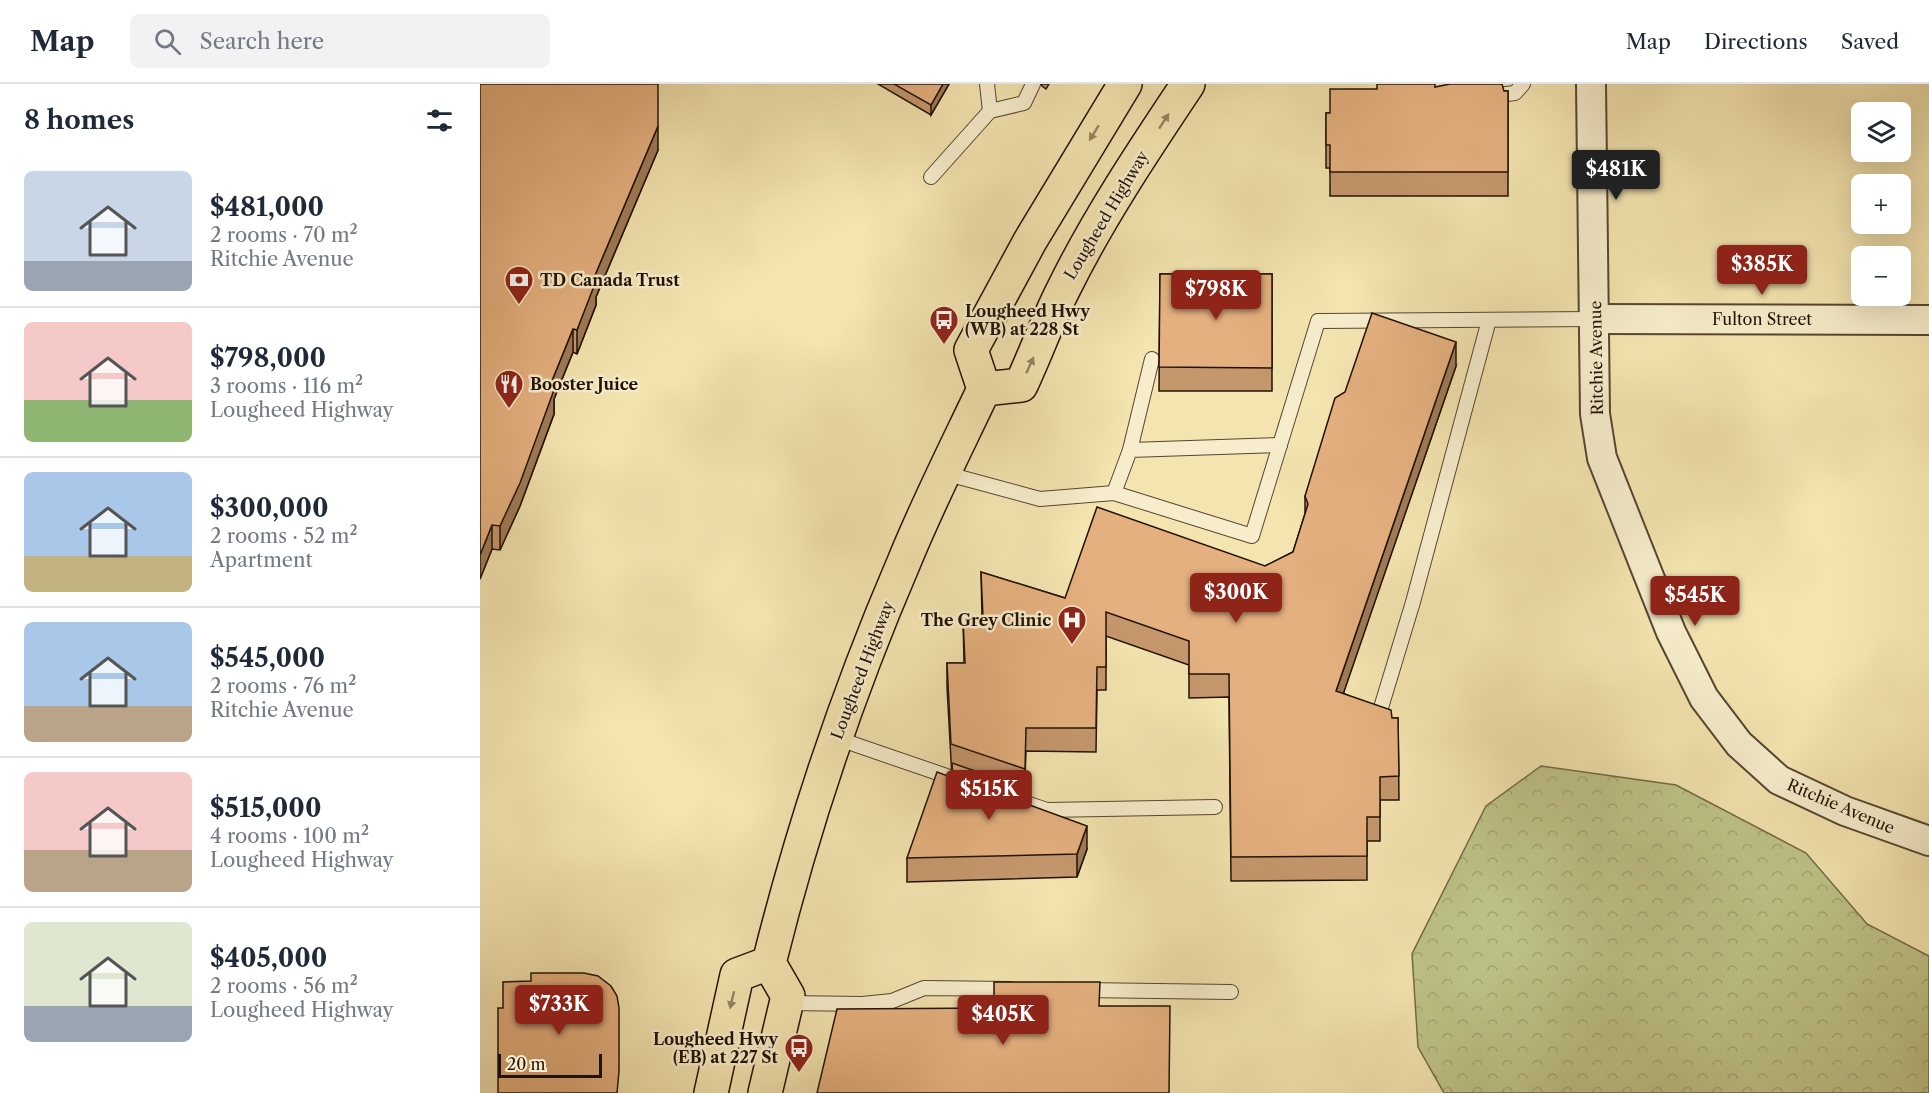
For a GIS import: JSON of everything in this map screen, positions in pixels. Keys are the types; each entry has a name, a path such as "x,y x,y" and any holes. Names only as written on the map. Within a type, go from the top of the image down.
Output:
{"main road":[{"path":"984,389 970,350 1030,241 1125,84"},
{"name":"Lougheed Highway","path":"769,963 807,822 836,738 898,576 984,389 1021,385 1083,251 1188,84"},
{"path":"711,1093 737,975 769,963 788,996 765,1093"}],"street":[{"name":"Ritchie Avenue","path":"1591,84 1595,414 1602,458 1671,632 1704,698 1739,744 1779,780 1845,811 1929,841"},
{"name":"Fulton Street","path":"1595,319 1929,320"}],"lane":[{"path":"987,84 990,111"},
{"path":"931,177 990,111 1024,102 1033,84"},
{"path":"1479,96 1501,96 1515,93 1523,84"},
{"path":"944,473 1040,499 1114,493 1252,536 1318,321 1595,319"},
{"path":"1380,711 1413,602 1489,320"},
{"path":"1114,493 1130,450 1152,359"},
{"path":"1130,450 1280,445"},
{"path":"836,738 1047,810 1215,807"},
{"path":"786,1003 862,1004 892,1000 924,988 1018,989"},
{"path":"1065,990 1231,992"}],"green space":[{"path":"1541,766 1676,785 1806,853 1867,924 1929,956 1929,1093 1444,1093 1418,1047 1412,954 1486,806"}],"building":[{"path":"480,84 658,84 658,126 593,280 596,281 577,330 573,329 549,388 554,390 520,483 500,526 492,525 480,555"},
{"path":"894,84 943,84 931,105"},
{"path":"1377,84 1435,84 1435,87 1450,84 1502,84 1504,91 1508,91 1508,172 1330,172 1330,145 1326,145 1326,113 1330,113 1330,89 1377,89"},
{"path":"1160,274 1272,274 1272,368 1159,367"},
{"path":"1372,313 1456,342 1336,691 1391,710 1392,718 1398,718 1399,776 1380,777 1380,817 1367,817 1367,856 1231,857 1229,674 1189,674 1189,641 1106,612 1106,667 1097,667 1096,728 1026,728 1025,769 951,744 947,663 965,663 963,618 983,617 981,572 1065,598 1097,507 1265,566 1293,552 1308,504 1305,496 1335,398 1345,392"},
{"path":"952,763 1024,788 1024,803 1087,826 1077,854 907,858 937,772 953,778"},
{"path":"531,973 584,973 598,976 611,986 617,996 619,1008 617,1093 498,1093 498,1008 503,1008 503,982 531,981"},
{"path":"994,982 1100,982 1099,1006 1170,1006 1169,1093 817,1093 837,1009 994,1008"}],"place":[{"name":"TD Canada Trust","path":"519,306"},
{"name":"Lougheed Hwy (WB) at 228 St","path":"944,346"},
{"name":"Booster Juice","path":"509,410"},
{"name":"The Grey Clinic","path":"1072,646"},
{"name":"Lougheed Hwy (EB) at 227 St","path":"799,1074"}]}
